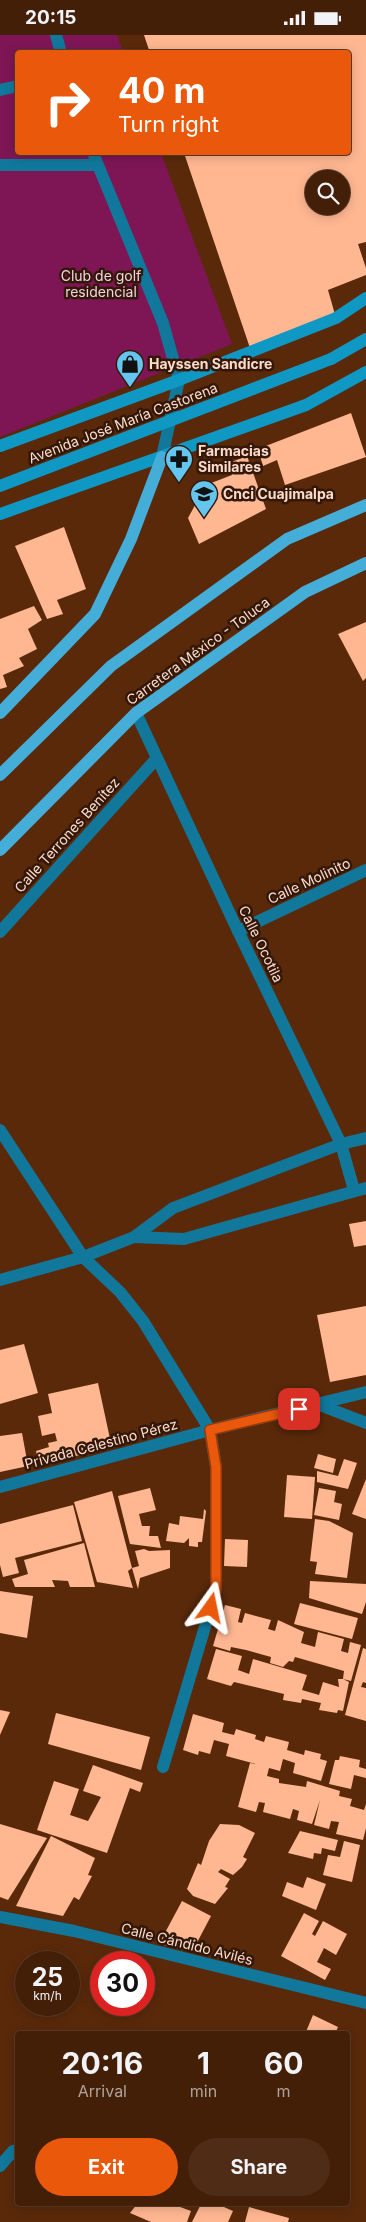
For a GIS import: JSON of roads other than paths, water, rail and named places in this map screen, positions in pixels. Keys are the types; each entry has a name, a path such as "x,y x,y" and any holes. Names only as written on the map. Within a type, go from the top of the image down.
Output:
{"main road":[{"path":"0,713 95,614 131,539 162,457"},
{"path":"0,775 111,666 286,539 366,505"},
{"name":"Carretera México - Toluca","path":"0,850 136,713 305,592 366,563"}],"street":[{"path":"56,35 60,50"},
{"path":"0,90 15,87"},
{"path":"0,165 95,159 163,323 179,380 162,457"},
{"name":"Avenida José María Castorena","path":"0,446 179,380 336,318 366,298"},
{"name":"Avenida José María Castorena","path":"0,486 332,359 366,339"},
{"path":"0,514 306,405 366,372"},
{"name":"Calle Ocotila","path":"136,713 238,931 341,1144 360,1189"},
{"name":"Calle Terrones Benítez","path":"0,932 157,757"},
{"name":"Calle Molinito","path":"238,931 366,871"},
{"path":"0,1130 83,1257 120,1292 143,1321 210,1430 216,1467 216,1590 163,1767"},
{"path":"0,1280 83,1257 134,1237 173,1208 341,1144 366,1139"},
{"path":"134,1237 184,1239 360,1189"},
{"name":"Privada Celestino Pérez","path":"0,1487 210,1430 366,1392"},
{"path":"317,1405 366,1423"},
{"name":"Calle Cándido Avilés","path":"0,1917 74,1931 366,2003"},
{"path":"0,2166 13,2151"}],"place":[{"name":"Hayssen Sandicre","path":"130,388"},
{"name":"Farmacias Similares","path":"179,483"},
{"name":"Cnci Cuajimalpa","path":"204,518"}],"park label":[{"name":"Club de golf residencial","path":"101,284"}]}
